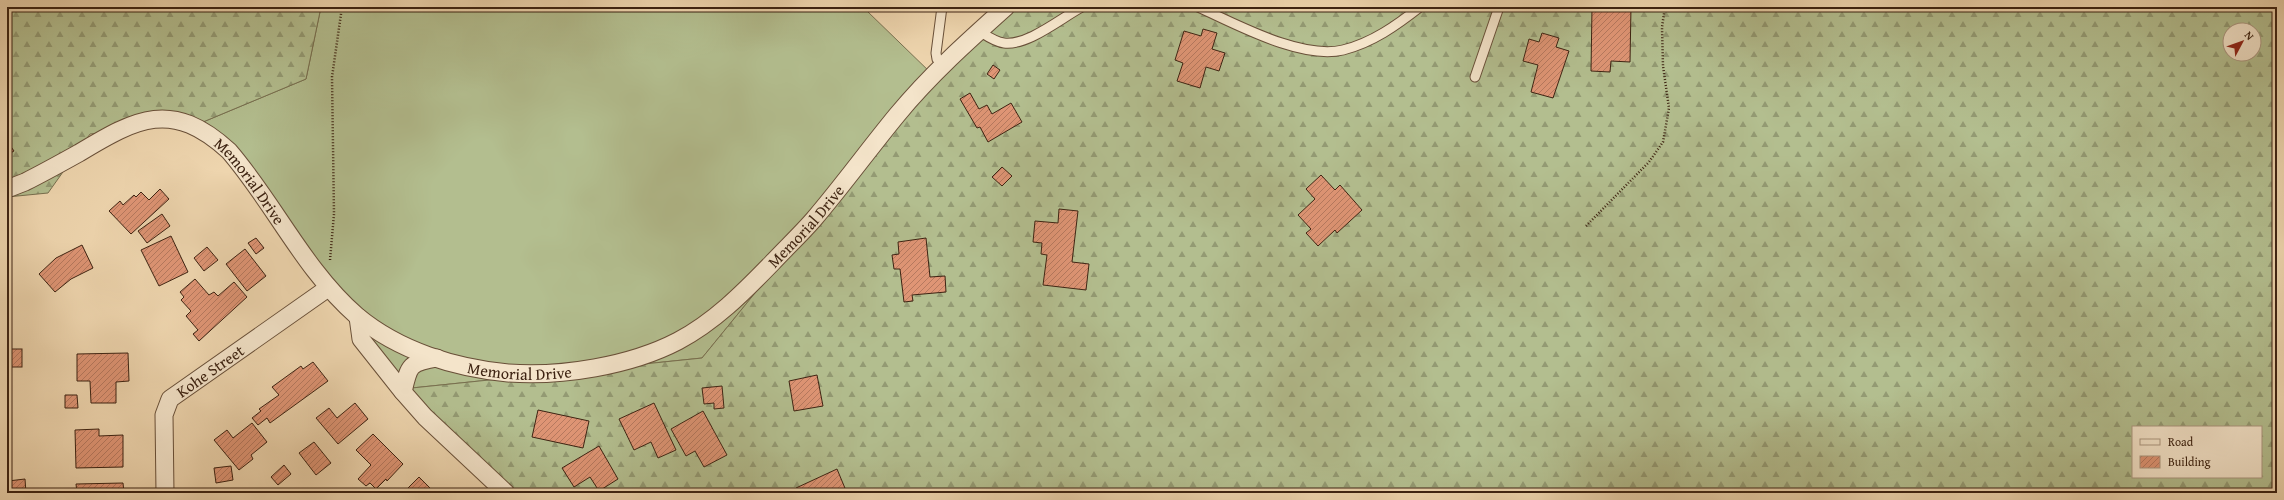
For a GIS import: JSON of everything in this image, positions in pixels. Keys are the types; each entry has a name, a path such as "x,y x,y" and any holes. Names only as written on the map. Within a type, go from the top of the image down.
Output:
{"street":[{"name":"Memorial Drive","path":"7,189 31,179 129,125 158,119 180,120 209,134 229,151 328,288 358,317 385,335 437,358 464,366 520,374 572,372 626,360 678,341 726,308 814,219 899,113 942,66 1006,7"},
{"name":"Kohe Street","path":"165,493 164,415 170,399 328,288"},
{"path":"358,317 360,339 403,392 425,417 506,493"},
{"path":"403,392 411,366 418,361 437,358"}],"lane":[{"path":"942,7 936,53 942,66"},
{"path":"980,31 994,40 1004,43 1016,43 1032,36 1082,7"},
{"path":"1198,7 1286,45 1300,49 1328,52 1342,50 1376,38 1400,23 1420,7"},
{"path":"1475,77 1499,7"}],"path":[{"path":"328,288 334,214 332,77 342,7"},
{"path":"1586,226 1649,162 1663,142 1669,108 1663,66 1662,27 1665,7"}],"green space":[{"path":"7,7 321,7 306,79 203,122 90,134 48,193 7,197"},
{"path":"321,7 855,7 867,11 933,75 702,358 402,389 328,286 203,122 306,79"},
{"path":"1018,7 2277,7 2277,493 512,493 402,389 702,358 933,75"}],"building":[{"path":"858,7 874,7 859,10"},
{"path":"1592,7 1631,7 1630,62 1611,61 1610,72 1591,71"},
{"path":"1203,29 1217,33 1212,49 1225,53 1219,71 1206,67 1200,88 1177,81 1183,63 1175,60 1184,31 1201,36"},
{"path":"1542,33 1559,38 1556,47 1569,51 1553,98 1531,92 1538,65 1523,61 1529,39 1539,42"},
{"path":"993,65 1000,70 994,79 987,74"},
{"path":"970,93 979,109 987,105 992,114 1011,103 1022,122 988,142 980,127 977,128 960,99"},
{"path":"7,141 14,151 7,155"},
{"path":"1002,167 1012,176 1002,186 992,177"},
{"path":"1321,175 1335,190 1340,185 1362,210 1337,233 1335,230 1318,246 1306,233 1311,229 1298,215 1315,199 1306,189"},
{"path":"160,189 169,199 131,234 109,211 120,201 123,205 134,195 136,197 141,192 149,200"},
{"path":"1059,209 1078,211 1072,262 1089,264 1086,290 1043,285 1047,255 1041,254 1042,243 1033,242 1035,221 1058,223"},
{"path":"162,214 170,226 147,243 138,231"},
{"path":"171,236 188,272 159,286 141,250"},
{"path":"256,238 264,248 256,254 248,243"},
{"path":"926,238 930,277 945,276 946,292 912,295 913,301 904,302 900,269 894,269 892,255 899,254 898,242"},
{"path":"82,245 93,268 71,279 55,292 39,274 56,258"},
{"path":"207,247 218,260 204,271 194,258"},
{"path":"245,249 266,276 247,291 226,264"},
{"path":"195,279 209,295 214,292 218,296 234,282 247,297 199,341 193,334 198,330 186,316 191,311 181,300 184,297 180,292"},
{"path":"7,349 22,349 22,367 7,367"},
{"path":"128,353 129,381 116,382 116,403 91,403 90,381 77,381 77,354"},
{"path":"313,362 328,381 270,423 267,418 258,425 252,418 261,411 259,409 279,395 272,387 301,366 303,369"},
{"path":"817,375 823,406 794,411 789,381"},
{"path":"722,386 724,408 714,409 714,403 704,404 702,388"},
{"path":"65,395 77,395 78,408 65,408"},
{"path":"355,403 368,419 338,444 316,418 329,408 337,418"},
{"path":"654,403 676,450 658,458 651,442 634,450 619,419"},
{"path":"538,410 589,421 583,448 532,437"},
{"path":"703,411 727,455 704,467 695,451 686,456 671,429"},
{"path":"252,423 267,442 251,455 253,459 239,470 214,440 227,430 233,438"},
{"path":"99,429 99,436 123,435 123,467 76,468 75,430"},
{"path":"373,434 403,464 387,481 386,479 376,489 370,483 366,486 358,479 371,465 356,450"},
{"path":"314,442 331,463 316,475 299,453"},
{"path":"599,446 618,479 599,491 590,477 574,487 562,468"},
{"path":"284,465 291,474 278,485 271,477"},
{"path":"231,466 233,480 216,483 214,468"},
{"path":"7,468 8,481 25,479 26,493 7,493"},
{"path":"837,469 847,493 798,493 796,488"},
{"path":"419,477 435,493 403,493"},
{"path":"123,483 124,493 77,493 76,484"}]}
